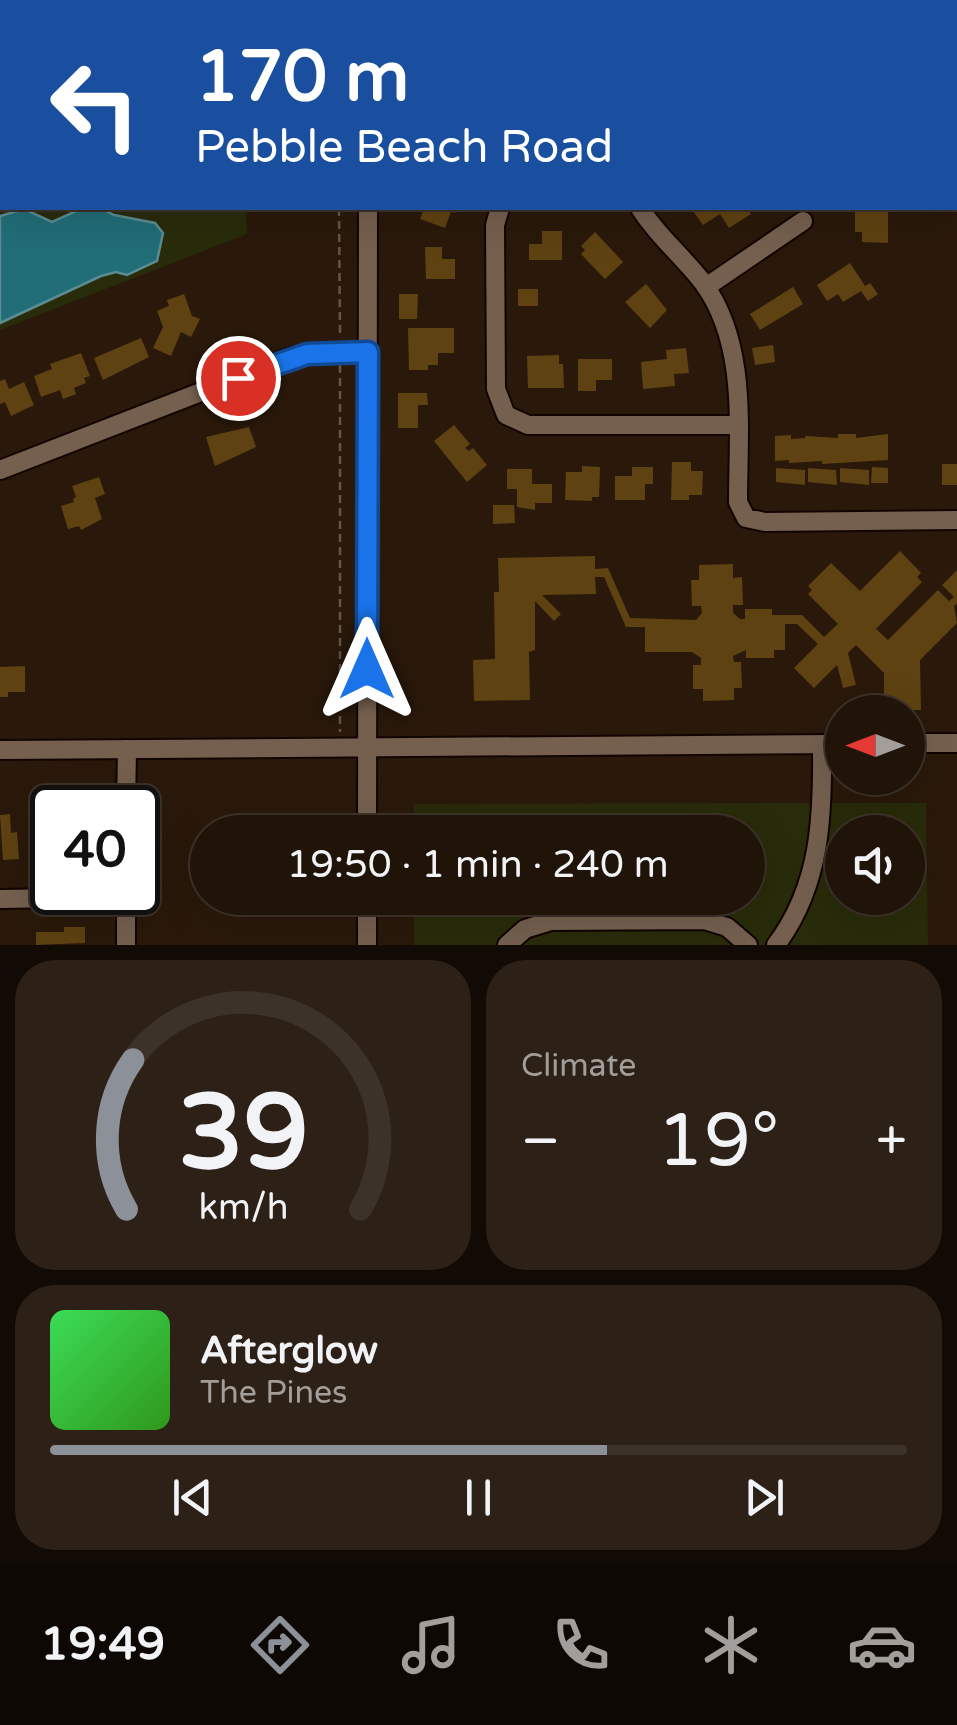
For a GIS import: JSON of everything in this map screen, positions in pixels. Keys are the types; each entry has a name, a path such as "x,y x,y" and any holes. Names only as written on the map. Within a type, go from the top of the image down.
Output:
{"street":[{"path":"367,815 368,210"},
{"path":"499,210 495,225 495,376 499,403 506,415 528,425 738,425"},
{"path":"642,210 706,287 732,350 736,372 738,502 746,518 765,522 957,520"},
{"path":"706,287 803,221"},
{"path":"0,470 291,357 368,352"},
{"path":"925,744 957,743"},
{"path":"0,750 822,744 816,858 802,901 776,945"},
{"path":"126,785 127,749"},
{"path":"0,899 30,898"},
{"path":"126,915 126,945"},
{"path":"367,915 367,945"},
{"path":"507,945 525,928 551,921 704,920 726,927 748,945"}],"path":[{"path":"340,210 340,749"}],"green space":[{"path":"0,210 246,210 247,234 0,330"},
{"path":"926,803 928,945 414,945 414,915 765,915 765,815 414,815 414,804"}],"water":[{"path":"26,210 52,222 79,210 104,210 155,223 163,233 157,261 127,275 116,272 101,276 0,323 0,216"}],"building":[{"path":"420,210 456,210 451,212 445,228 420,219"},
{"path":"692,210 748,210 751,214 729,228 720,214 703,225"},
{"path":"855,210 888,210 888,243 862,242 862,232 855,232"},
{"path":"542,231 562,231 562,260 529,260 529,244 542,244"},
{"path":"595,232 623,262 605,279 581,254 585,250 581,246"},
{"path":"425,247 442,247 442,259 455,259 455,279 426,279"},
{"path":"850,263 865,286 870,283 878,294 868,301 861,291 843,302 838,294 827,301 817,285"},
{"path":"646,284 667,310 650,328 625,302"},
{"path":"793,287 803,304 760,330 750,314"},
{"path":"518,289 538,289 538,306 518,306"},
{"path":"184,294 192,316 200,319 191,337 181,332 171,356 153,348 163,327 157,311 169,306 167,300"},
{"path":"399,294 418,294 417,319 399,319"},
{"path":"408,328 454,328 454,353 438,353 438,365 428,365 428,370 409,370"},
{"path":"141,338 149,357 103,380 94,358"},
{"path":"773,345 775,362 755,365 752,348"},
{"path":"686,348 689,373 674,374 675,386 643,389 641,362 667,359 666,350"},
{"path":"81,353 90,376 84,378 86,383 74,388 76,394 63,399 60,390 41,397 34,376 52,369 50,364"},
{"path":"559,355 564,388 528,388 527,356"},
{"path":"578,359 612,359 612,380 596,380 596,391 578,391"},
{"path":"5,379 9,389 24,382 34,405 11,416 5,402 0,404 0,381"},
{"path":"398,393 427,393 428,405 418,405 418,428 398,428"},
{"path":"454,425 470,444 465,448 473,448 487,465 467,482 434,441"},
{"path":"249,427 256,447 215,466 206,437"},
{"path":"838,434 856,434 856,438 888,434 888,460 822,464 775,461 775,436 838,438"},
{"path":"672,462 691,462 691,471 703,471 702,495 671,500"},
{"path":"942,464 957,464 957,485 942,485"},
{"path":"582,466 600,467 599,497 592,497 592,501 565,500 566,472 582,472"},
{"path":"632,467 653,467 653,484 645,484 645,500 615,500 615,476 632,476"},
{"path":"872,467 888,468 888,483 871,483"},
{"path":"776,468 805,470 805,485 776,482"},
{"path":"808,468 836,470 837,485 808,482"},
{"path":"840,468 869,470 869,485 840,482"},
{"path":"507,469 532,469 532,484 552,484 552,503 535,503 535,510 517,507 517,489 507,489"},
{"path":"99,477 105,494 95,498 102,519 81,530 79,526 68,529 61,506 74,502 72,486"},
{"path":"493,505 514,505 515,523 493,524"},
{"path":"900,551 921,573 917,577 922,582 876,629 888,640 938,590 949,601 954,597 942,585 957,570 957,623 920,660 921,695 884,695 884,673 856,645 848,653 856,685 843,688 837,665 814,688 794,668 818,644 797,624 785,624 785,650 774,650 774,658 746,658 746,650 733,656 734,662 741,662 742,688 734,688 734,700 703,701 703,689 693,689 693,665 701,665 701,658 692,652 645,652 645,627 626,627 604,577 595,577 596,594 542,595 561,614 554,621 535,601 535,650 529,652 530,700 474,701 473,660 495,659 498,558 595,556 595,569 608,568 630,618 696,620 702,613 701,606 692,606 691,580 699,580 699,565 733,564 733,578 742,577 743,605 733,605 733,613 740,619 745,619 745,609 772,609 772,615 802,615 824,637 838,624 808,594 812,590 808,586 831,563 860,591"},
{"path":"25,666 25,692 8,692 8,697 0,697 0,667"},
{"path":"10,814 11,833 17,832 19,859 3,860 0,815"},
{"path":"64,927 85,927 85,943 36,945 36,932 64,932"}],"route":[{"path":"238,378 291,357 319,352 368,352 367,669"}]}
